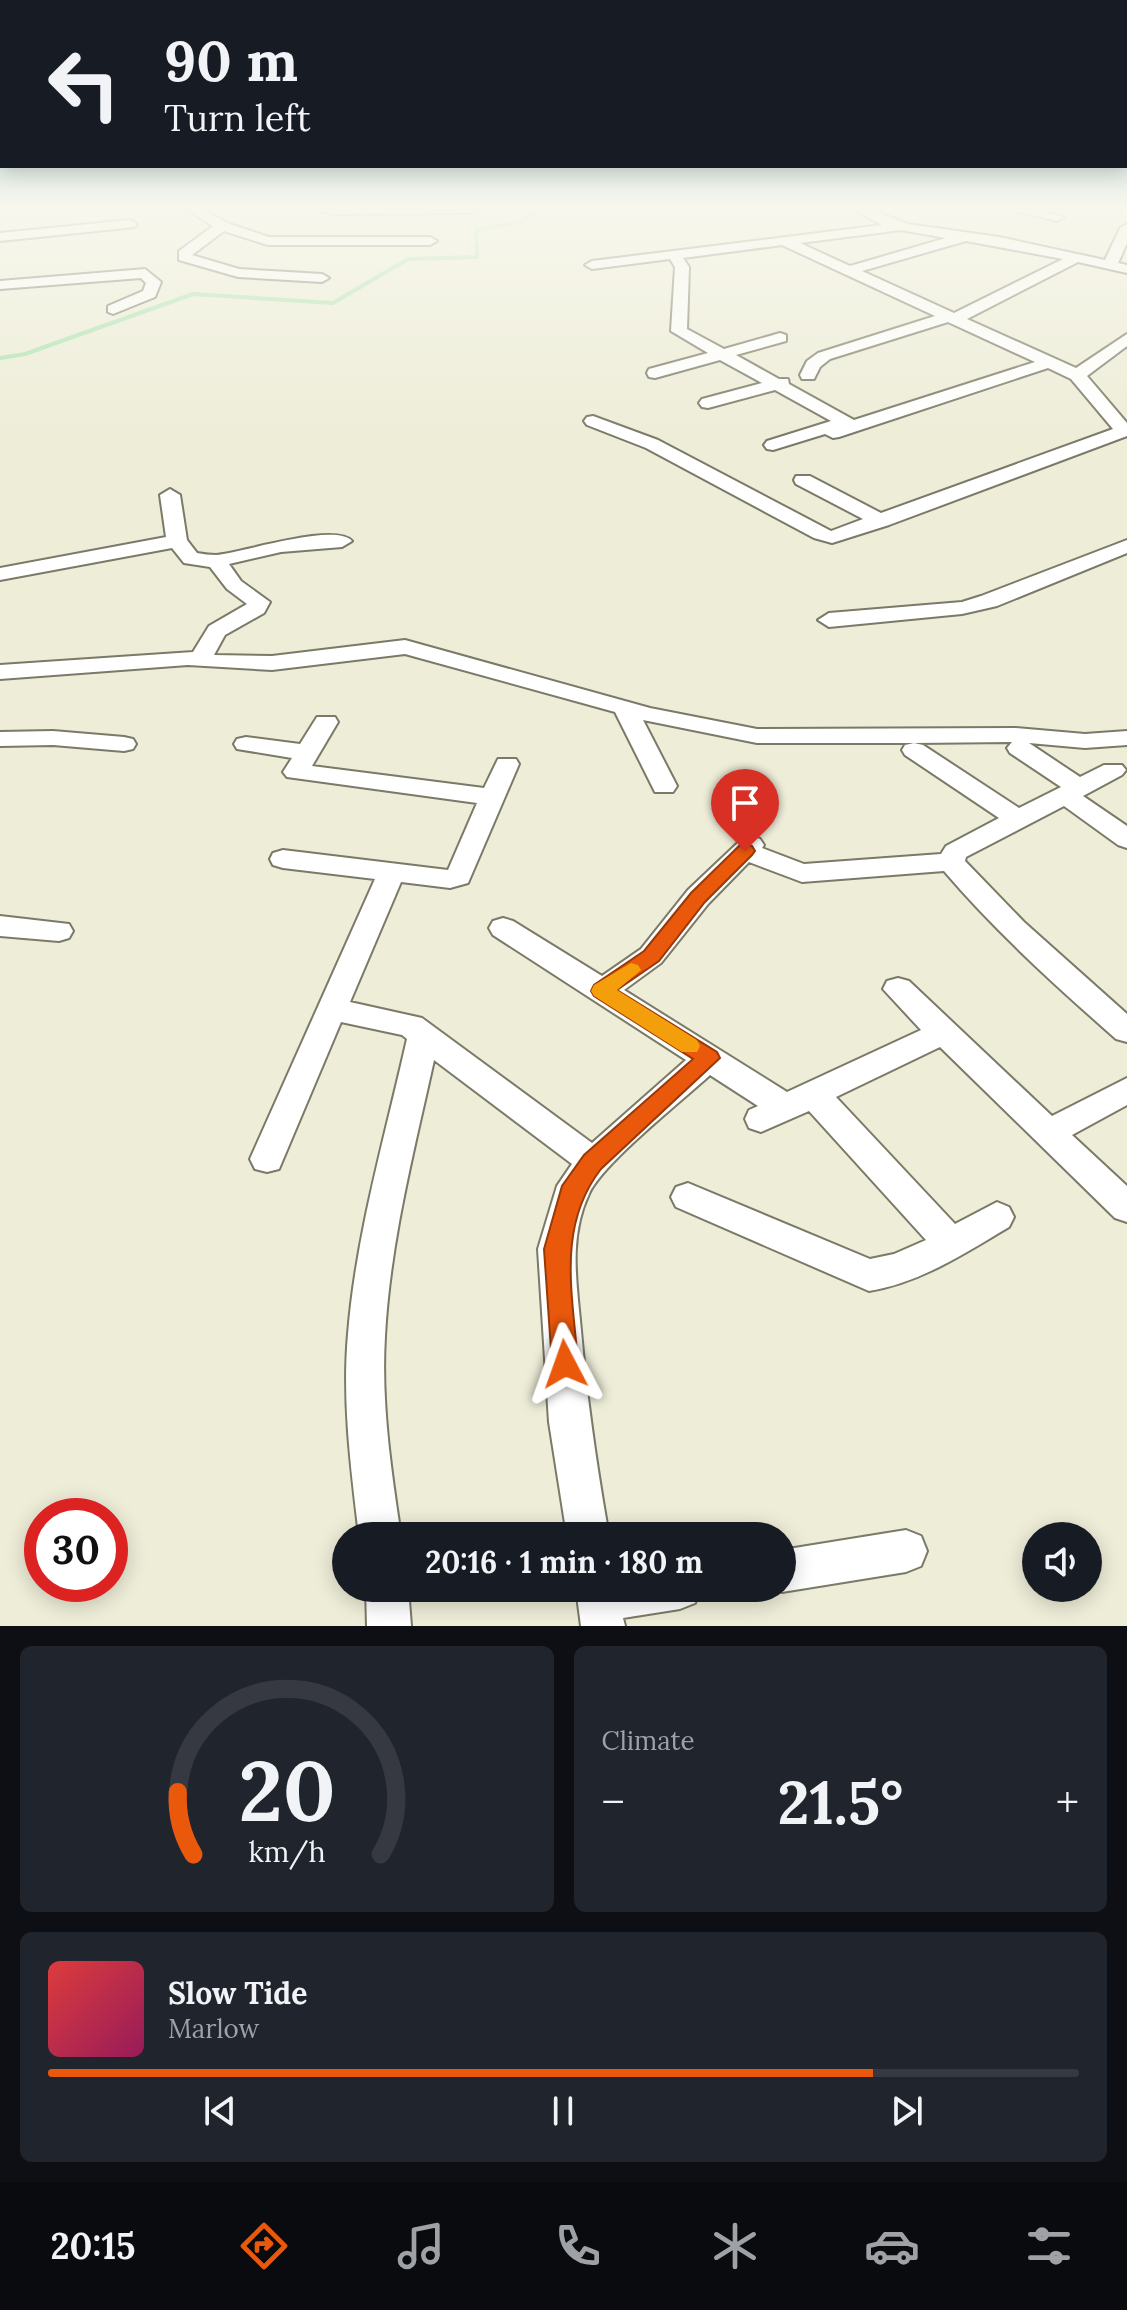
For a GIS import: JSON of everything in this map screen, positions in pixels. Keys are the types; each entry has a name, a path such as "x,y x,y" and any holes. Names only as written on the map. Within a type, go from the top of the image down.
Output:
{"street":[{"path":"0,285 26,283"},
{"path":"113,309 150,294 154,283"},
{"path":"681,283 679,331 846,422"},
{"path":"593,421 652,444 821,534 844,534 1126,433 1077,375 873,283"},
{"path":"808,375 813,364 824,356 951,318 1024,283"},
{"path":"655,373 780,338"},
{"path":"1077,375 1127,339"},
{"path":"708,403 851,362"},
{"path":"820,437 1050,362"},
{"path":"773,445 846,422 870,422"},
{"path":"803,480 882,521"},
{"path":"170,495 177,541 191,559 216,561 281,546 342,541"},
{"path":"0,574 177,541"},
{"path":"829,620 962,608 989,601 1127,546"},
{"path":"200,659 217,631 256,608 259,602 234,585 216,561"},
{"path":"0,672 200,659 272,663 405,647 624,707 757,736 1016,735 1085,741 1127,738"},
{"path":"624,707 664,786"},
{"path":"326,722 296,772 301,775 493,797"},
{"path":"0,739 53,738 124,744"},
{"path":"246,744 308,753"},
{"path":"1019,748 1127,839"},
{"path":"914,750 1018,819"},
{"path":"283,859 391,873 450,879 458,877 507,764"},
{"path":"951,862 955,852 1113,770"},
{"path":"602,991 651,956 698,897 748,848 802,873 951,862"},
{"path":"951,862 978,894 1057,970 1127,1031"},
{"path":"267,1159 391,873"},
{"path":"0,926 59,931"},
{"path":"503,928 786,1106 951,1243"},
{"path":"898,989 1127,1208"},
{"path":"330,1009 411,1026 593,1162"},
{"path":"786,1106 944,1032"},
{"path":"378,1522 368,1453 366,1336 374,1269 424,1034"},
{"path":"586,1522 569,1422 556,1249 574,1186 593,1162 709,1058"},
{"path":"1048,1133 1127,1090"},
{"path":"688,1197 869,1275 883,1275 997,1217"},
{"path":"796,1569 906,1551"},
{"path":"388,1602 389,1626"}],"waterway":[{"path":"0,358 25,354 193,294 333,303 367,283"}],"slow traffic":[{"path":"631,970 602,991 689,1046"}],"route":[{"path":"565,1364 556,1249 574,1186 593,1162 709,1058 602,991 651,956 698,897 745,851"}]}
